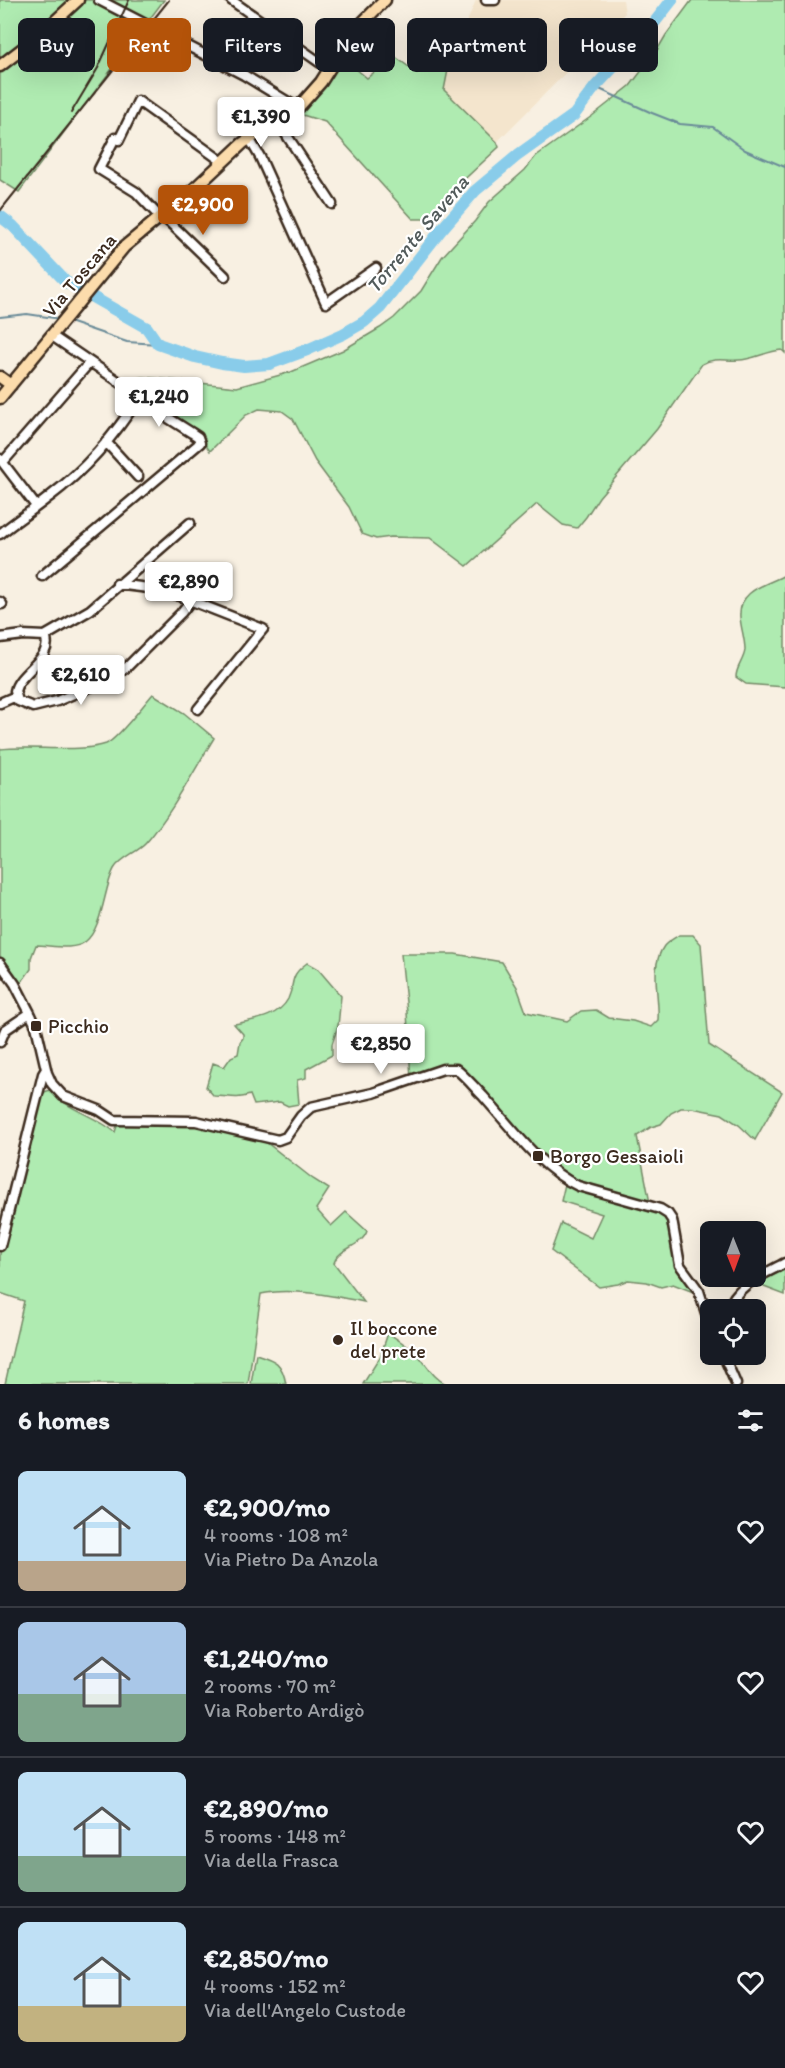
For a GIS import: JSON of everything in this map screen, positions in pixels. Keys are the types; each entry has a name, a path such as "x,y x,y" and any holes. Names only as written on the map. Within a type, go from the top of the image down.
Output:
{"main road":[{"name":"Via Toscana","path":"367,18 385,0"},
{"path":"0,66 39,36 76,1"},
{"name":"Via Toscana","path":"0,398 114,258 137,235 194,190 249,138 298,108 326,72"},
{"path":"0,377 11,386"}],"street":[{"path":"99,0 244,75 298,108"},
{"path":"231,0 315,60"},
{"path":"486,0 495,0"},
{"path":"223,162 138,101 119,138 115,138 99,169 136,192 225,276"},
{"path":"278,122 332,204"},
{"path":"249,138 260,157 326,303 376,268"},
{"path":"42,576 200,443 198,437 90,362 56,332"},
{"path":"36,506 1,460 90,362"},
{"path":"0,534 67,482 106,442 140,396"},
{"path":"106,442 138,477"},
{"path":"0,638 23,635 45,636 90,610 117,584 190,523"},
{"path":"117,584 164,590 263,629 198,709"},
{"path":"45,636 48,642 46,650 16,686 18,701 33,707 57,701 113,677 127,667 191,600"},
{"path":"0,703 16,696"},
{"path":"0,963 15,984 36,1026 52,1084 63,1096 99,1110 114,1119 196,1121 278,1140 286,1137 301,1116 311,1107 373,1093 443,1069 456,1070 554,1172 578,1186 660,1209 668,1214 674,1229 680,1265 699,1290 702,1299"},
{"path":"0,1042 5,1030 30,1013"},
{"path":"0,1246 46,1069"},
{"path":"732,1299 742,1286 785,1263"},
{"path":"728,1365 736,1384"}],"shaded area":[{"path":"476,0 623,0 625,13 620,18 559,18 559,72 566,72 497,142 444,90 448,72 547,72 547,18 469,18"}],"green space":[{"path":"0,0 164,0 150,18 107,18 107,72 110,72 19,192 0,180"},
{"path":"692,0 785,0 785,353 782,350 744,360 716,360 702,364 657,429 599,497 577,528 563,525 537,504 467,566 430,538 376,539 362,534 349,507 315,461 293,419 282,411 259,409 246,415 210,451 181,421 121,380 143,377 237,387 291,372 343,350 380,328 394,318 421,291 442,257 489,202 525,170 536,156 630,86 641,72 658,72 658,49"},
{"path":"395,57 407,66 407,72 448,72 444,90 497,142 499,147 454,189 429,219 413,219 325,122 293,112 324,72 360,72 367,78 374,72 395,72"},
{"path":"785,575 785,687 746,684 736,677 745,650 740,617 741,608 748,594"},
{"path":"153,694 184,713 214,738 156,831 146,843 114,869 96,927 91,936 80,945 74,946 36,945 31,958 31,969 21,983 0,965 0,749 83,748 106,744 124,729"},
{"path":"679,935 693,935 701,944 709,1045 782,1092 755,1140 739,1125 722,1114 692,1108 681,1108 671,1113 661,1124 637,1136 650,1203 572,1180 545,1162 453,1071 444,1068 411,1080 401,954 455,954 502,962 517,987 526,1012 567,1021 581,1011 596,1010 609,1018 633,1021 651,1027 658,1020 657,963 665,945"},
{"path":"307,963 318,969 341,996 332,1055 306,1069 306,1078 297,1080 299,1104 288,1106 280,1102 254,1105 250,1095 236,1098 214,1096 206,1087 213,1063 224,1067 231,1057 238,1054 243,1038 243,1034 234,1024 272,1014 284,1005 297,972"},
{"path":"50,1090 64,1103 115,1132 118,1123 192,1123 237,1133 267,1143 329,1189 316,1209 331,1226 346,1212 367,1231 360,1241 340,1254 334,1263 364,1302 298,1292 261,1294 248,1384 5,1384 24,1301 0,1293 0,1252 39,1094"},
{"path":"566,1180 668,1214 677,1253 696,1293 673,1284 661,1287 647,1282 628,1280 599,1287 551,1251 561,1223 591,1238 602,1214 561,1201"},
{"path":"785,1269 785,1295 764,1287 766,1287 766,1279"},
{"path":"388,1333 416,1353 433,1374 446,1384 363,1384 380,1357"},
{"path":"256,1354 280,1366 286,1384 251,1384"}],"waterway":[{"name":"Torrente Savena","path":"0,216 13,226 66,282 147,328 158,344 195,357 222,363 244,366 269,364 343,334 364,322 380,308 441,230 475,191 518,155 574,115 595,87 672,0"},
{"path":"595,87 680,124 713,127 745,150 785,167"},
{"path":"0,317 27,314 61,319"},
{"path":"69,322 127,342 158,344"}],"railway":[{"path":"71,113 98,68 129,0"},
{"path":"0,211 169,0"}],"place":[{"name":"Picchio","path":"36,1026"},
{"name":"Borgo Gessaioli","path":"538,1156"},
{"name":"Il boccone del prete","path":"338,1340"}]}
